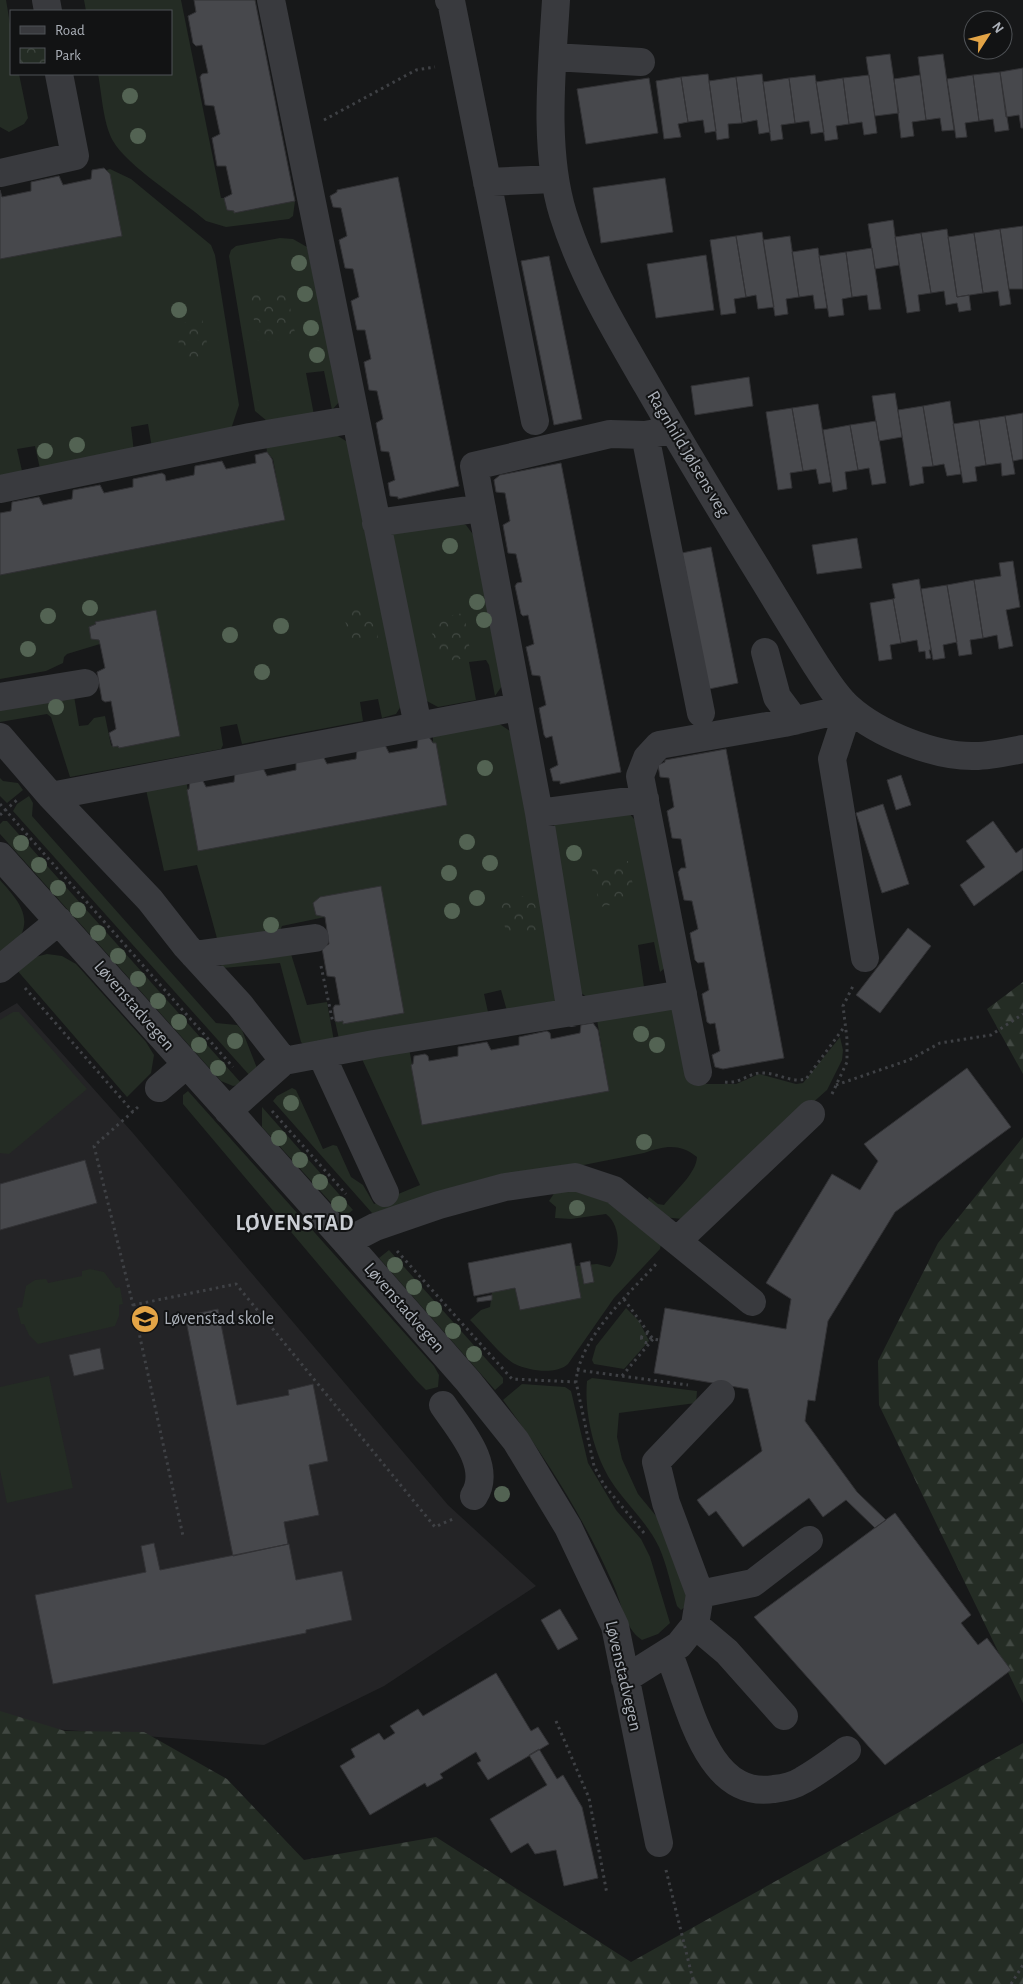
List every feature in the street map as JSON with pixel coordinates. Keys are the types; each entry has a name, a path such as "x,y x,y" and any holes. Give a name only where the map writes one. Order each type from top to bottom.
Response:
{"street":[{"path":"271,0 418,726"},
{"path":"448,0 463,62 535,422"},
{"name":"Ragnhild Jølsens veg","path":"556,0 551,132 554,179 563,214 594,292 673,430 802,644 830,686 849,708 885,732 929,750 974,756 1023,750"},
{"path":"553,57 641,62"},
{"path":"0,173 75,156 59,75"},
{"path":"487,182 554,179"},
{"path":"0,489 250,437 355,419"},
{"path":"570,1013 539,813 474,466 610,434 644,435 673,430"},
{"path":"644,435 700,713"},
{"path":"376,523 482,508"},
{"path":"765,652 777,697 795,721"},
{"path":"0,696 85,682"},
{"path":"51,796 518,707"},
{"path":"698,1072 640,776 647,758 659,745 795,721 849,708"},
{"path":"849,708 832,760 866,958"},
{"path":"0,737 51,796 150,900 194,955 240,1005 284,1061"},
{"path":"539,813 645,799"},
{"name":"Løvenstadvegen","path":"0,856 346,1242 468,1381 516,1441 545,1486 580,1550 615,1626 659,1843"},
{"path":"3,967 59,921"},
{"path":"194,955 315,938"},
{"path":"228,1111 284,1061 683,994"},
{"path":"322,1054 385,1193"},
{"path":"160,1088 186,1064"},
{"path":"677,1240 811,1114"},
{"path":"346,1242 375,1227 439,1205 505,1187 576,1177 614,1190 752,1302"},
{"path":"468,1381 431,1404 473,1450 478,1467 478,1490 474,1496"},
{"path":"625,1679 679,1645 695,1625 700,1594 666,1503 656,1462 721,1394"},
{"path":"700,1594 753,1583 809,1540"},
{"path":"695,1625 727,1652 784,1716"},
{"path":"668,1652 712,1759 729,1779 740,1786 763,1791 802,1781 847,1750"}],"path":[{"path":"297,125 329,119 416,70 463,62"},
{"path":"0,815 6,810"},
{"path":"315,938 332,1018"},
{"path":"811,1114 833,1093 847,1062 843,1006 866,958"},
{"path":"3,967 133,1112"},
{"path":"836,1085 909,1060 940,1043 991,1035 1023,1014"},
{"path":"698,1072 699,1081 736,1083 764,1072 801,1080 806,1079 845,1026"},
{"path":"160,1088 94,1146 133,1305 183,1536"},
{"path":"648,1540 644,1532 604,1486 594,1466 576,1382 577,1370 584,1349 624,1299 677,1240"},
{"path":"133,1305 236,1284 436,1527 452,1521 469,1505 474,1496"},
{"path":"624,1299 652,1339 659,1340"},
{"path":"622,1376 652,1339"},
{"path":"577,1370 712,1389 721,1394"},
{"path":"512,1379 576,1382"},
{"path":"556,1721 589,1798 607,1894"},
{"path":"659,1843 694,1984"},
{"path":"1011,1984 1023,1965"}],"shaded area":[{"name":"Løvenstad skole","path":"17,1003 132,1132 448,1505 536,1586 384,1686 264,1745 0,1725 0,1013"}],"green space":[{"path":"0,0 6,0 10,24 10,75 19,75 28,118 24,124 9,132 0,127"},
{"path":"84,0 181,0 221,198 224,198 227,210 234,211 235,213 295,201 293,216 289,219 226,227 206,221 130,161 113,141 107,126 98,75 172,75 172,10 86,10"},
{"path":"110,169 131,179 211,245 215,255 239,405 230,432 152,448 148,424 131,427 134,452 40,469 35,446 17,449 22,471 0,477 0,259 108,175 107,170"},
{"path":"280,238 293,239 307,247 340,401 332,410 324,371 306,373 314,415 267,421 255,411 229,256 231,250 236,246"},
{"path":"286,287 295,333 258,341 249,295"},
{"path":"202,319 210,357 183,363 175,325"},
{"path":"333,433 346,441 354,455 403,703 396,714 382,718 378,699 360,702 363,721 242,744 237,724 220,727 223,745 221,749 70,777 51,717 47,714 0,722 0,710 74,696 79,726 88,725 94,718 105,716 113,747 118,746 119,748 180,736 156,610 95,622 96,624 89,627 91,639 99,640 100,644 67,654 64,657 63,663 46,671 0,679 0,575 284,520 273,459 267,452 266,443"},
{"path":"459,522 466,525 475,537 502,686 495,696 489,665 486,660 469,662 476,700 438,707 423,699 389,534"},
{"path":"372,604 378,639 350,645 343,609"},
{"path":"464,613 471,657 437,663 430,619"},
{"path":"498,723 513,733 559,1000 507,1011 501,990 484,994 488,1012 339,1039 335,1021 343,1021 343,1023 404,1012 404,1010 320,899 313,903 316,915 325,917 282,926 279,933 218,942 197,865 164,871 145,785 186,780 199,851 433,743 433,735"},
{"path":"0,778 3,781 18,783 23,790 7,803 0,796"},
{"path":"29,796 33,803 32,816 216,1023 237,1025 242,1030 257,1068 251,1077 13,811 17,804"},
{"path":"629,813 639,825 666,967 660,972 654,942 638,945 644,987 587,997 581,993 552,830 558,818"},
{"path":"3,821 7,821 242,1084 233,1086 221,1081 0,834 0,824"},
{"path":"628,861 636,900 600,907 592,869"},
{"path":"0,880 20,905 24,919 21,935 3,956 0,951"},
{"path":"533,894 541,929 507,936 499,901"},
{"path":"47,954 62,956 76,964 146,1042 154,1055 151,1073 127,1097 16,969 35,957"},
{"path":"291,954 307,1005 327,1002 334,1041 304,1045 301,1042 280,963 223,968 221,965"},
{"path":"1023,982 1023,1074 987,1009"},
{"path":"674,1002 698,1084 736,1084 759,1074 796,1084 803,1083 840,1037 843,1050 842,1060 827,1090 682,1219 663,1217 645,1203 649,1197 658,1204 664,1205 693,1170 697,1157 684,1149 672,1147 452,1191 377,1214 372,1213 273,1101 277,1096 292,1088 296,1090 323,1149 333,1145 337,1146 351,1177 363,1185 374,1204 420,1185 362,1059 409,1048 423,1125 609,1091 596,1014"},
{"path":"13,1012 19,1012 87,1089 9,1154 0,1153 0,1020"},
{"path":"188,1091 434,1366 439,1375 438,1387 426,1390 416,1380 183,1104 183,1095"},
{"path":"262,1107 353,1210 344,1217 262,1127"},
{"path":"1023,1137 1023,1703 879,1405 878,1361 938,1243"},
{"path":"557,1189 593,1189 661,1244 660,1249 614,1298 568,1364 557,1370 542,1371 528,1369 515,1364 499,1351 470,1320 481,1310 490,1307 492,1292 515,1288 520,1310 581,1298 575,1266 597,1264 610,1267 614,1261 618,1239 611,1219 606,1214 571,1219 555,1218 556,1207 549,1201"},
{"path":"389,1250 503,1378 503,1383 495,1390 379,1258"},
{"path":"90,1269 104,1272 116,1288 120,1287 123,1304 119,1305 119,1316 115,1326 38,1344 29,1335 24,1324 21,1324 17,1308 22,1307 26,1286 35,1280 46,1279 48,1283 82,1276 82,1271"},
{"path":"626,1308 639,1321 649,1341 624,1369 594,1364 592,1360 596,1346"},
{"path":"49,1376 73,1488 7,1503 0,1470 0,1387"},
{"path":"592,1378 697,1391 696,1403 619,1413 617,1437 622,1459 638,1494 661,1522 689,1604 681,1610 677,1606 667,1568 659,1547 649,1529 611,1481 595,1446 589,1420 586,1393 587,1381"},
{"path":"522,1384 565,1387 571,1391 588,1463 616,1510 641,1539 650,1557 670,1623 658,1634 642,1640 631,1629 602,1560 577,1512 549,1466 503,1400"},
{"path":"0,1711 65,1731 144,1732 227,1779 304,1860 436,1837 631,1962 1023,1743 1023,1984 0,1984"}],"building":[{"path":"194,0 255,0 295,201 234,213 234,211 227,210 224,198 232,194 226,166 217,166 212,138 220,134 214,106 205,105 200,77 202,74 208,73 202,45 196,46 193,43 188,16 196,12"},
{"path":"890,54 899,113 875,116 866,57"},
{"path":"943,54 954,130 942,131 940,118 926,120 918,57"},
{"path":"1023,68 1023,128 1021,128 1019,115 1006,117 1000,72"},
{"path":"1000,72 1009,130 995,132 993,119 979,121 973,75"},
{"path":"708,74 716,131 705,133 703,120 688,122 681,77"},
{"path":"762,74 770,132 759,134 757,120 742,123 736,77"},
{"path":"815,75 824,132 811,134 809,121 795,123 789,78"},
{"path":"869,75 877,133 864,135 862,122 849,124 843,78"},
{"path":"920,75 926,120 912,122 914,136 901,138 894,79"},
{"path":"973,75 979,121 965,123 967,137 956,138 947,79"},
{"path":"681,77 688,122 678,124 681,137 664,139 656,81"},
{"path":"736,77 742,123 728,124 729,138 717,140 709,81"},
{"path":"649,78 658,133 586,144 577,89"},
{"path":"789,78 795,123 781,125 783,139 771,141 763,82"},
{"path":"843,78 849,124 836,126 838,139 825,141 816,82"},
{"path":"104,168 110,174 122,236 0,259 0,190 2,197 31,191 31,182 59,176 63,185 91,179 92,170"},
{"path":"398,177 459,486 398,499 398,497 390,496 388,483 395,480 389,452 381,451 376,423 383,419 377,391 369,390 364,362 371,359 365,330 357,330 351,301 359,297 353,269 345,268 339,240 347,236 341,208 333,207 330,196 337,192 337,190"},
{"path":"665,178 673,232 601,243 593,188"},
{"path":"893,220 899,265 875,269 868,224"},
{"path":"1023,226 1023,289 1009,289 1000,229"},
{"path":"947,229 957,297 969,295 971,310 959,312 957,303 946,305 944,291 931,293 921,233"},
{"path":"1000,229 1011,304 1000,306 998,291 983,293 974,233"},
{"path":"762,232 774,307 758,309 756,295 746,297 736,236"},
{"path":"921,233 931,293 918,295 920,311 907,313 895,237"},
{"path":"974,233 983,293 957,297 948,237"},
{"path":"736,236 746,297 734,299 736,313 721,315 710,240"},
{"path":"790,236 799,297 786,299 788,314 775,316 763,240"},
{"path":"818,248 827,308 815,309 813,295 799,297 792,252"},
{"path":"872,248 881,309 869,310 867,295 852,297 846,252"},
{"path":"846,252 852,297 842,299 844,315 829,317 819,256"},
{"path":"706,255 714,310 656,318 647,264"},
{"path":"549,256 582,419 554,425 521,261"},
{"path":"749,377 753,406 695,415 691,386"},
{"path":"895,393 902,437 879,441 872,396"},
{"path":"950,401 961,474 947,476 944,464 933,466 923,406"},
{"path":"818,404 831,482 819,484 816,469 803,471 792,408"},
{"path":"923,406 933,466 922,467 924,483 910,486 898,410"},
{"path":"792,408 803,471 790,473 792,488 778,490 766,412"},
{"path":"1023,413 1023,459 1013,461 1005,416"},
{"path":"1005,416 1015,474 1002,476 1001,463 986,465 979,420"},
{"path":"979,420 986,465 975,467 977,481 963,483 953,424"},
{"path":"876,421 886,483 872,485 869,468 858,470 850,425"},
{"path":"850,425 858,470 845,472 847,489 833,492 823,430"},
{"path":"267,452 272,459 285,520 0,575 0,513 11,511 12,502 39,497 43,505 72,499 73,490 100,485 104,493 133,487 133,479 162,473 165,475 166,481 194,475 195,466 222,461 226,469 256,463 255,455"},
{"path":"561,463 621,772 560,784 560,781 553,781 550,769 558,765 552,736 546,738 544,735 539,708 546,705 540,676 532,675 526,647 534,644 528,615 523,616 521,614 515,586 517,583 522,582 516,554 508,553 503,525 510,521 505,493 496,492 494,480 500,475"},
{"path":"857,538 862,568 817,574 812,545"},
{"path":"711,547 738,683 709,689 682,553"},
{"path":"1013,561 1020,607 1006,610 1013,646 999,649 997,635 983,638 974,580 1001,576 999,563"},
{"path":"919,579 931,650 929,650 931,658 926,659 925,651 919,652 917,640 901,643 893,599 895,598 892,584"},
{"path":"974,580 983,638 970,640 972,654 959,656 947,585"},
{"path":"947,585 957,642 943,645 945,658 933,660 921,589"},
{"path":"893,599 901,643 890,645 892,659 879,661 870,603"},
{"path":"156,610 180,736 119,748 118,746 113,747 109,733 116,729 111,701 105,702 102,700 97,672 105,668 99,640 91,639 89,627 96,624 95,622"},
{"path":"429,737 433,743 436,743 447,805 198,851 187,790 189,789 190,781 202,779 206,787 234,782 235,773 263,768 267,776 296,770 296,762 323,756 327,764 356,759 357,750 385,745 389,753 417,748 418,739"},
{"path":"726,749 784,1058 723,1069 715,1067 712,1055 720,1051 715,1023 710,1024 707,1022 702,994 709,990 704,962 698,963 695,960 690,933 698,929 692,901 684,900 678,872 681,868 686,868 681,839 672,838 667,811 674,807 669,778 660,777 658,765 665,762 665,760"},
{"path":"901,775 911,805 896,810 887,780"},
{"path":"883,804 909,884 882,893 856,813"},
{"path":"993,821 1016,853 1023,848 1023,870 974,906 960,885 985,867 966,841"},
{"path":"381,886 404,1013 343,1024 343,1021 335,1021 333,1008 335,1005 340,1005 335,977 327,976 322,948 329,944 325,917 316,915 313,903 320,897"},
{"path":"908,928 931,946 880,1013 856,995"},
{"path":"593,1023 598,1030 609,1091 422,1125 411,1065 413,1064 414,1056 425,1054 428,1056 429,1061 458,1056 458,1047 487,1042 491,1050 519,1045 519,1037 547,1031 550,1033 551,1039 580,1033 581,1025"},
{"path":"967,1068 1011,1127 895,1212 828,1321 815,1401 808,1400 805,1421 857,1492 886,1520 875,1528 846,1500 823,1517 809,1498 743,1547 716,1511 709,1516 697,1500 762,1451 748,1389 654,1373 665,1308 786,1329 791,1299 766,1283 832,1174 860,1190 878,1161 864,1144"},
{"path":"85,1160 97,1203 0,1230 0,1184"},
{"path":"571,1243 581,1298 520,1310 515,1288 474,1296 468,1263"},
{"path":"590,1261 594,1282 584,1284 580,1263"},
{"path":"492,1295 492,1300 477,1302 477,1298"},
{"path":"218,1309 237,1405 289,1395 288,1390 313,1384 328,1461 309,1465 319,1515 284,1522 288,1544 233,1556 185,1316"},
{"path":"100,1348 104,1369 74,1376 69,1355"},
{"path":"895,1513 971,1615 961,1623 978,1645 987,1638 1011,1670 885,1765 754,1617"},
{"path":"154,1543 160,1570 289,1544 296,1580 342,1571 352,1620 306,1630 306,1633 53,1684 35,1595 146,1572 141,1546"},
{"path":"560,1609 578,1639 558,1650 541,1620"},
{"path":"496,1673 531,1731 538,1727 549,1744 488,1780 477,1763 481,1761 476,1752 440,1774 443,1778 427,1787 425,1783 370,1815 340,1766 355,1757 351,1749 379,1733 384,1740 395,1733 390,1726 418,1709 423,1716"},
{"path":"539,1749 557,1779 563,1775 582,1807 598,1878 564,1886 556,1850 535,1854 528,1843 511,1853 490,1819 547,1785 529,1755"}],"place":[{"name":"Løvenstad skole","path":"145,1319"}],"district":[{"name":"LØVENSTAD","path":"295,1223"}]}
